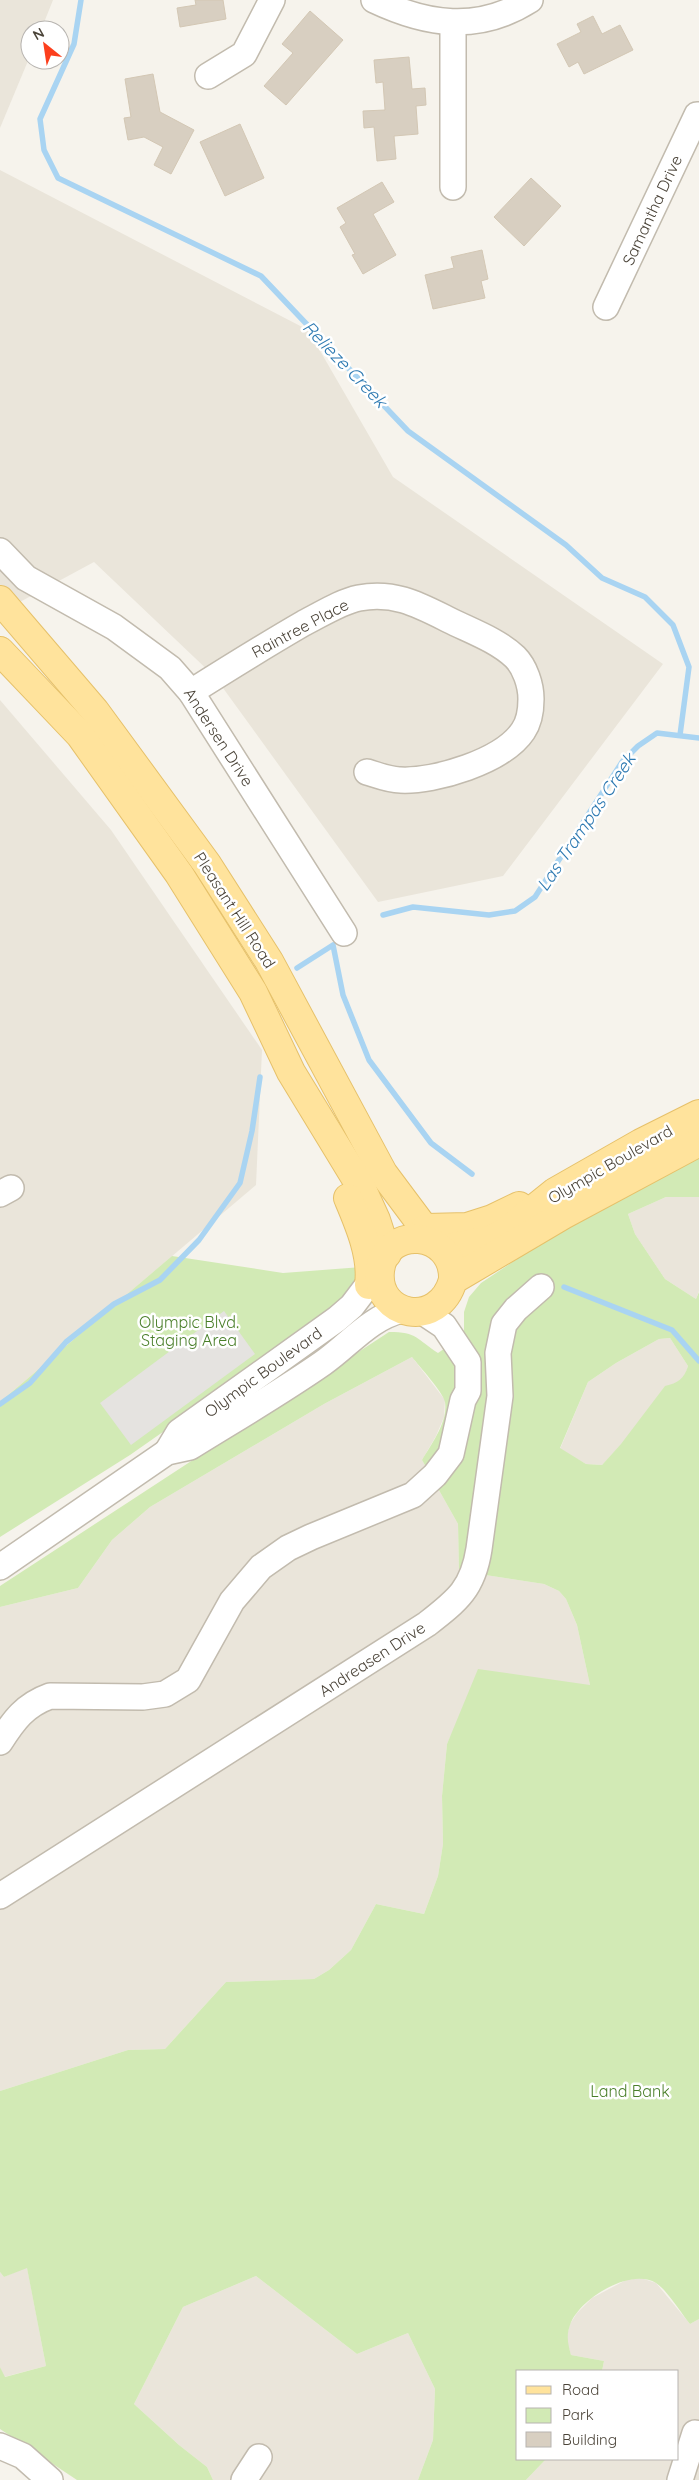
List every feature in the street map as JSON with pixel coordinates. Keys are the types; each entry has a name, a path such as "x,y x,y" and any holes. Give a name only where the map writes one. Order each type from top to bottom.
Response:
{"main road":[{"name":"Pleasant Hill Road","path":"0,600 95,711 207,864 269,961 383,1173 435,1240"},
{"name":"Pleasant Hill Road","path":"0,650 80,735 180,874 253,992 291,1072 361,1187 376,1220 379,1269"},
{"path":"291,1072 356,1215 369,1262 379,1269 384,1293 388,1300 433,1306 452,1263 435,1240"},
{"name":"Olympic Boulevard","path":"379,1269 397,1244 409,1239 435,1240 467,1226 492,1219 532,1199 555,1192 641,1143 699,1114"},
{"name":"Olympic Boulevard","path":"433,1306 563,1215 699,1142"}],"street":[{"path":"208,76 244,54 272,0"},
{"path":"374,0 395,10 453,23 477,21 510,12 530,0"},
{"path":"453,23 454,187"},
{"name":"Samantha Drive","path":"606,307 699,115"},
{"name":"Andersen Drive","path":"0,551 26,578 114,628 170,668 192,692 344,933"},
{"name":"Raintree Place","path":"192,692 263,646 340,604 359,598 385,596 409,600 491,640 515,658 524,671 530,690 530,713 523,731 506,748 466,768 426,779 399,780 367,772"},
{"name":"Olympic Boulevard","path":"167,1452 179,1432 337,1319 352,1306 379,1269"},
{"name":"Andreasen Drive","path":"0,1896 427,1624 465,1591 476,1570 500,1396 498,1353 504,1324 516,1309 541,1287"},
{"path":"0,1742 22,1711 36,1701 50,1696 157,1696 165,1694 188,1680 232,1601 261,1567 288,1548 311,1537 362,1518 413,1495 435,1475 451,1454 463,1400 468,1391 468,1362 460,1353 433,1306"},
{"name":"Olympic Boulevard","path":"0,1566 56,1530 167,1452 190,1447 326,1361 374,1320 387,1313 433,1306"},
{"path":"680,2480 695,2434"},
{"path":"0,2446 23,2456 50,2480"},
{"path":"244,2480 259,2457"}],"shaded area":[{"path":"0,0 53,0 45,20 20,20 20,70 24,70 0,128"},
{"path":"0,170 308,330 393,477 663,664 503,876 378,902 215,677 94,562 18,603 0,585"},
{"path":"0,700 111,830 262,1050 256,1185 0,1402"},
{"path":"666,1197 699,1197 699,1291 696,1299 665,1279 635,1234 628,1214"},
{"path":"224,1311 255,1354 131,1445 100,1403"},
{"path":"670,1338 688,1366 685,1376 602,1465 586,1464 560,1449 588,1382 616,1363 659,1339"},
{"path":"412,1357 445,1400 444,1417 436,1436 422,1460 458,1524 459,1571 544,1584 559,1591 566,1599 577,1625 590,1685 457,1722 447,1744 442,1796 443,1844 438,1876 424,1914 376,1904 351,1950 329,1970 314,1979 226,1982 165,2049 128,2050 0,2091 0,1607 78,1588 112,1540 150,1507 324,1404"},
{"path":"27,2267 46,2366 4,2377 0,2367 0,2272 4,2277"},
{"path":"256,2276 357,2354 408,2333 435,2389 433,2440 418,2480 213,2480 207,2467 179,2445 134,2404 183,2307"},
{"path":"641,2278 656,2283 690,2324 699,2319 699,2480 526,2480 545,2460 679,2460 679,2370 602,2370 604,2361 571,2355 566,2339 570,2324 577,2313 592,2298 626,2280"}],"green space":[{"name":"Land Bank","path":"699,1155 699,1197 666,1197 628,1214 635,1234 665,1279 696,1299 699,1292 699,2319 690,2324 660,2286 645,2279 633,2279 606,2289 583,2306 575,2315 570,2325 568,2336 571,2355 604,2361 602,2370 516,2370 516,2460 545,2460 526,2480 418,2480 433,2440 435,2389 408,2333 357,2354 256,2276 183,2307 134,2404 179,2445 207,2467 213,2480 77,2480 0,2429 0,2367 5,2377 46,2366 27,2268 4,2277 0,2272 0,2091 128,2050 165,2049 226,1982 314,1979 329,1970 351,1950 376,1904 424,1914 438,1876 443,1844 442,1796 447,1744 478,1669 590,1685 577,1625 566,1599 559,1591 544,1584 459,1571 458,1524 422,1460 442,1425 445,1402 436,1386 412,1357 324,1404 150,1507 112,1540 78,1588 0,1607 0,1586 389,1332 411,1335 438,1353 464,1335 464,1312 469,1297 481,1283 562,1229","holes":["670,1338 688,1366 680,1380 665,1386 621,1444 602,1465 586,1464 560,1448 588,1382 616,1363 659,1339"]},
{"name":"Olympic Blvd. Staging Area","path":"172,1256 283,1273 362,1267 361,1279 347,1299 313,1327 130,1455 0,1537 0,1402"}],"building":[{"path":"195,0 223,0 226,19 180,27 177,8 196,5"},
{"path":"310,11 343,40 286,105 264,86 293,53 282,44"},
{"path":"593,16 602,34 620,25 633,50 584,74 578,62 569,67 557,44 581,32 577,24"},
{"path":"409,57 412,89 425,88 426,105 416,106 418,134 394,136 396,159 377,161 374,127 364,128 363,111 385,110 383,82 376,83 374,60"},
{"path":"153,74 160,112 194,130 171,174 154,165 163,147 144,137 128,140 124,118 131,117 125,79"},
{"path":"240,124 264,178 225,196 200,142"},
{"path":"531,178 561,206 524,246 494,217"},
{"path":"382,182 394,202 373,214 396,255 363,274 352,255 355,254 340,227 346,223 337,208"},
{"path":"482,250 488,279 481,281 485,298 433,309 425,275 454,268 451,257"}],"waterway":[{"name":"Relieze Creek","path":"81,0 74,44 40,119 44,150 58,178 261,276 408,431 566,545 602,578 645,597 673,625 689,667 680,735"},
{"name":"Las Trampas Creek","path":"383,915 413,907 489,915 515,911 535,897 622,762 638,746 657,733 699,738"},
{"path":"297,968 333,945 343,995 369,1060 431,1143 472,1174"},
{"name":"Las Trampas Creek","path":"0,1404 30,1383 66,1342 114,1304 160,1280 199,1240 240,1183 252,1131 260,1077"},
{"path":"564,1287 672,1330 699,1361"}]}
